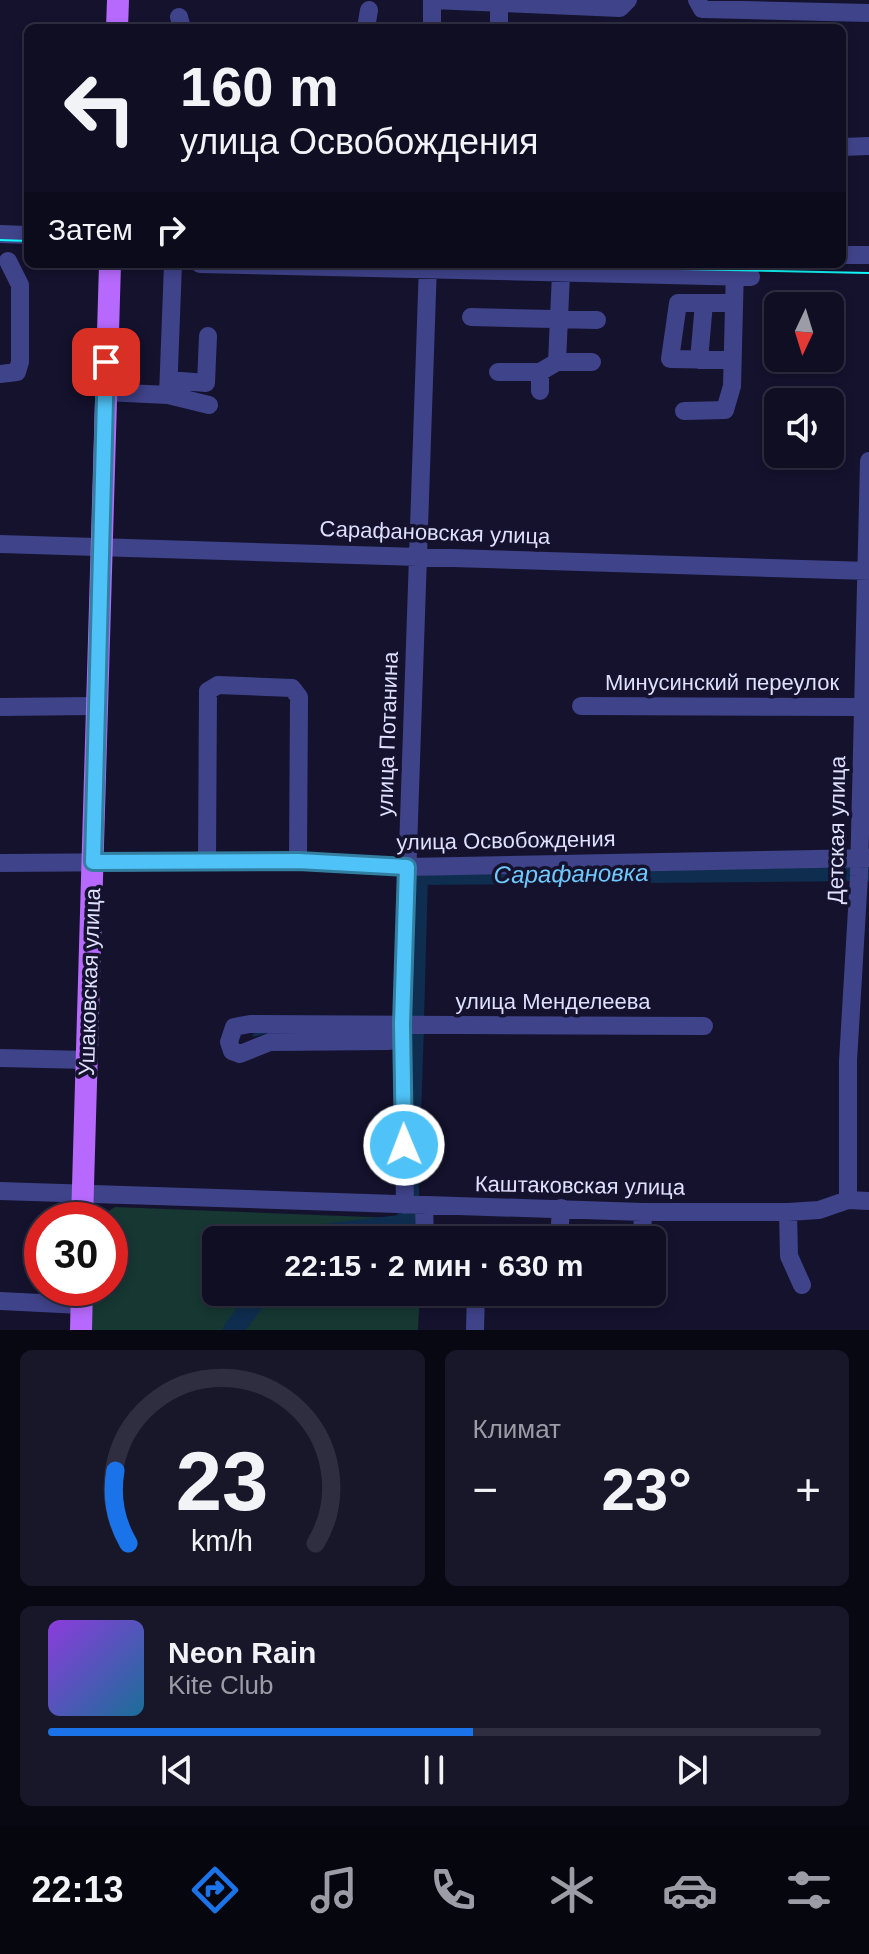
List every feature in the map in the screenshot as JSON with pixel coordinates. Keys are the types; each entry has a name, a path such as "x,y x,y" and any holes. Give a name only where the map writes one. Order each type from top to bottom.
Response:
{"main road":[{"path":"117,24 118,0"},
{"name":"Ушаковская улица","path":"82,1202 110,268"},
{"path":"81,1330 82,1306"}],"street":[{"path":"432,24 432,0 620,8 628,0"},
{"path":"697,0 702,9 818,20 869,13"},
{"path":"499,3 499,24"},
{"path":"846,147 869,146"},
{"path":"0,234 24,235"},
{"path":"846,255 869,255"},
{"path":"0,374 17,372 20,362 20,285 4,261"},
{"path":"169,388 173,268"},
{"name":"улица Потанина","path":"405,1205 402,1024 428,268"},
{"path":"447,268 561,274 740,272 734,303 732,386 725,410 684,411"},
{"path":"557,362 561,274"},
{"path":"732,360 670,359 678,303 734,303"},
{"path":"699,360 704,303"},
{"path":"471,317 597,320"},
{"path":"105,392 206,383 208,336"},
{"path":"498,372 540,372 557,362 592,362"},
{"path":"540,372 540,391"},
{"path":"169,388 209,405"},
{"name":"Детская улица","path":"848,1200 848,1061 861,1007 869,461"},
{"name":"Сарафановская улица","path":"0,544 868,571"},
{"path":"207,862 208,691 218,685 292,688 299,697 298,861"},
{"path":"0,707 95,706"},
{"name":"Минусинский переулок","path":"581,706 863,707"},
{"name":"улица Освобождения","path":"0,863 298,861 407,867 862,864"},
{"name":"улица Менделеева","path":"402,1024 389,1041 270,1042 240,1054 232,1051 229,1042 234,1027 250,1024 402,1024 704,1026"},
{"path":"0,1058 87,1060"},
{"path":"848,1061 869,1058"},
{"name":"Каштаковская улица","path":"0,1191 643,1212 788,1212 819,1210 848,1200 869,1201"},
{"path":"424,1205 425,1226"},
{"path":"560,1226 561,1208"},
{"path":"642,1226 643,1212"},
{"path":"788,1212 789,1256 802,1285"},
{"path":"0,1301 24,1300"},
{"path":"475,1330 476,1306"}],"green space":[{"path":"128,1208 394,1218 396,1226 202,1226 202,1306 419,1306 418,1330 91,1330 91,1306 128,1306"}],"waterway":[{"name":"Сарафановка","path":"414,1020 418,875 869,871"},
{"name":"Сарафановка","path":"411,1115 414,1027"},
{"path":"254,1035 266,1032"},
{"name":"Сарафановка","path":"392,1226 400,1225 409,1218 409,1187"},
{"name":"Сарафановка","path":"233,1330 251,1306"}],"tram line":[{"path":"0,240 24,241"},
{"path":"639,268 869,273"}],"route":[{"path":"106,362 93,862 298,861 407,867 402,1024 404,1145"}]}
